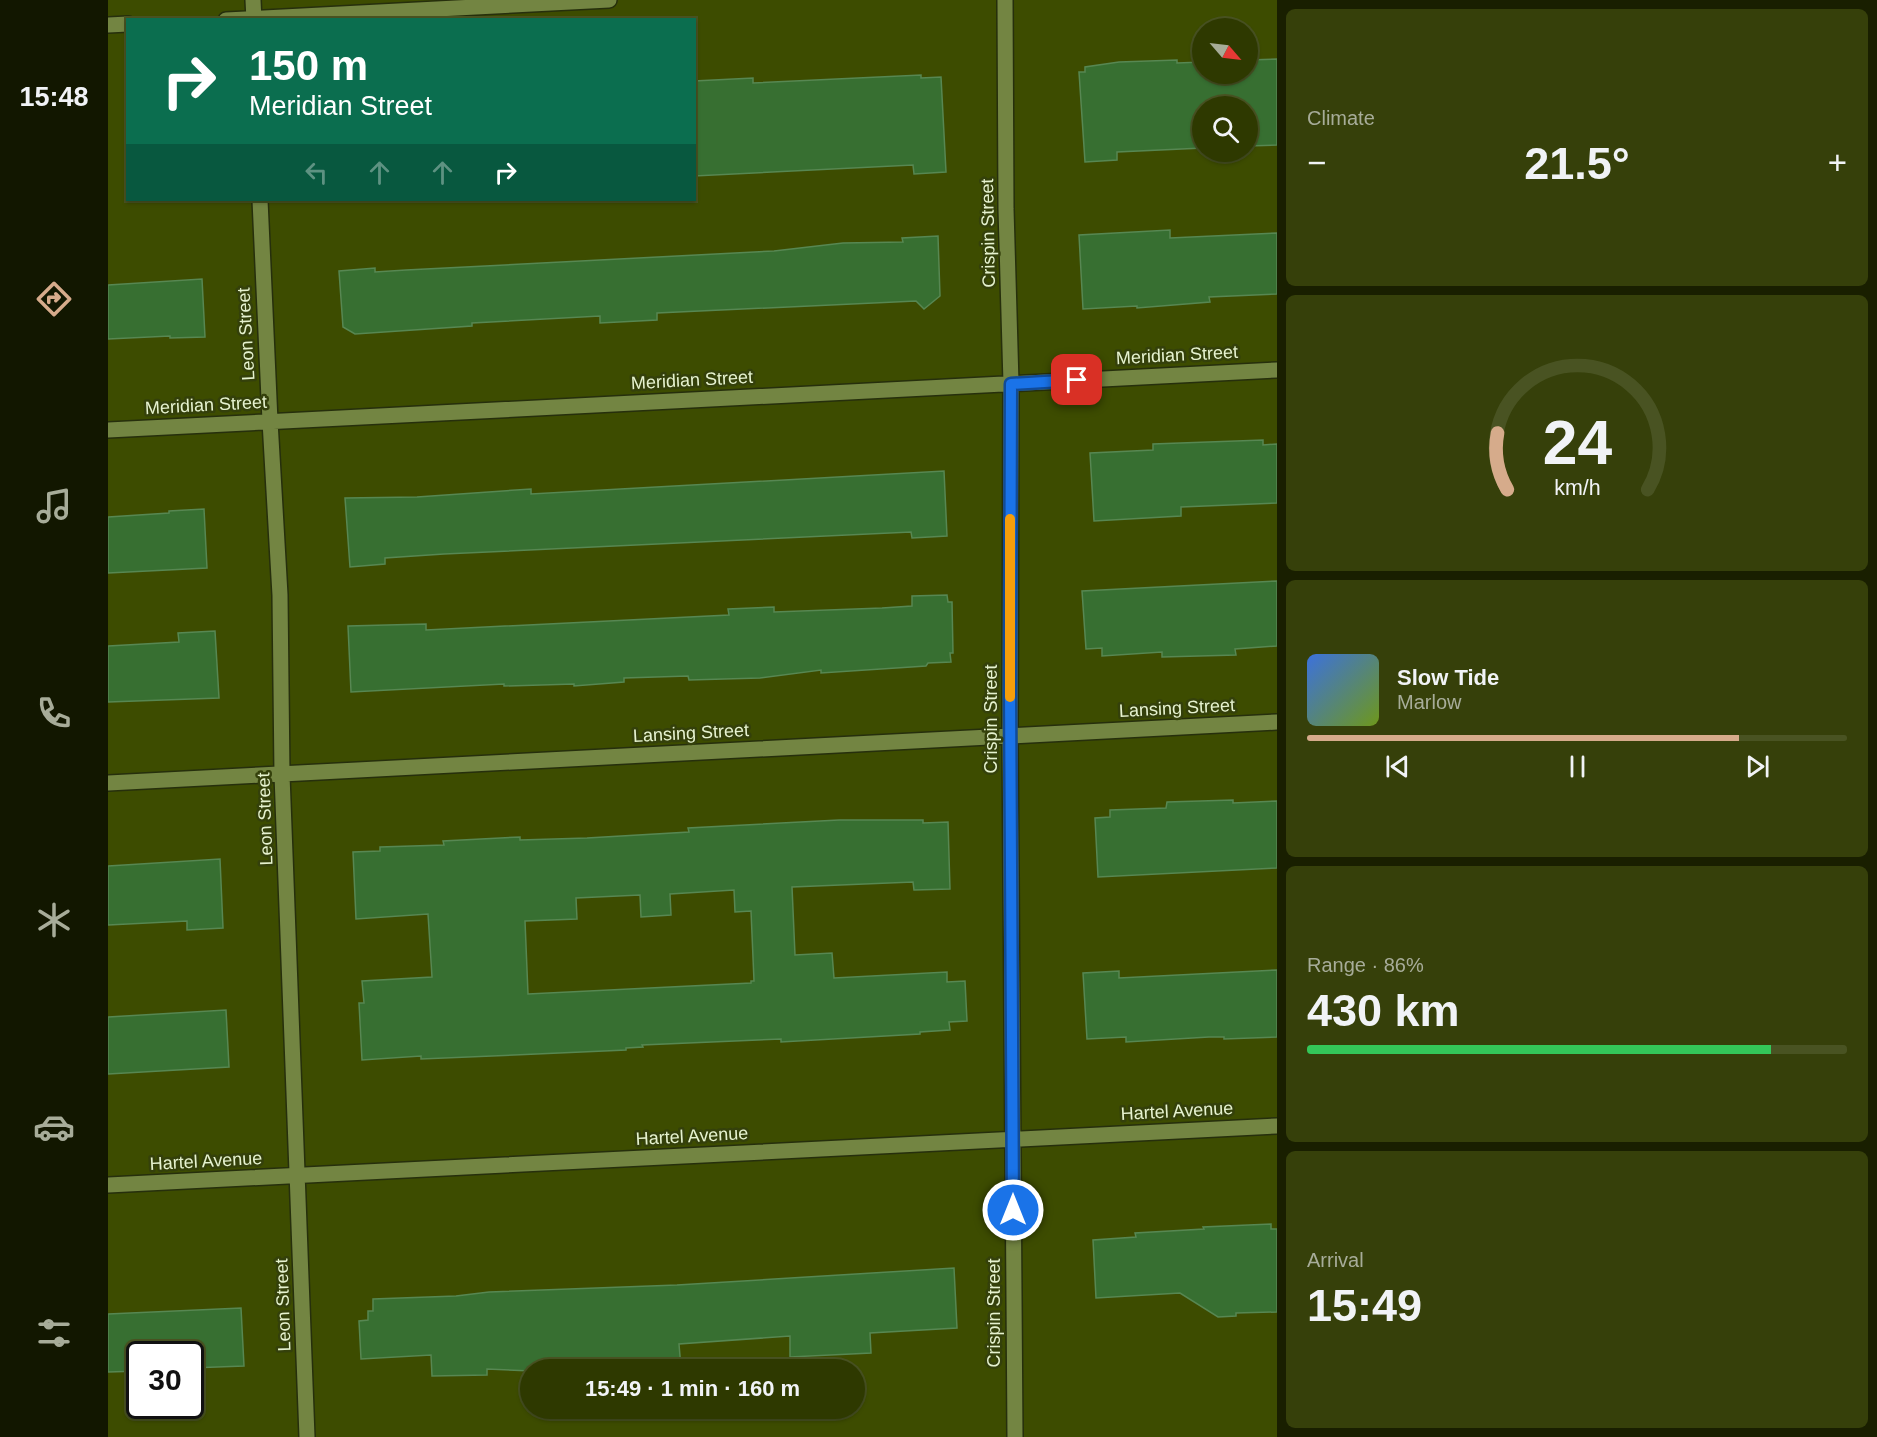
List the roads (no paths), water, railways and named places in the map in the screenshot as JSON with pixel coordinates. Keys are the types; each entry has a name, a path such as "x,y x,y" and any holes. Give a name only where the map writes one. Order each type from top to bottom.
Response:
{"street":[{"path":"253,0 254,18"},
{"path":"273,18 609,0"},
{"name":"Crispin Street","path":"1005,0 1006,209 1011,384 1010,735 1015,1437"},
{"path":"108,26 126,24"},
{"name":"Leon Street","path":"260,201 280,595 282,775 307,1437"},
{"name":"Meridian Street","path":"108,430 1277,370"},
{"name":"Lansing Street","path":"108,783 1277,722"},
{"name":"Hartel Avenue","path":"108,1185 1277,1126"}]}
